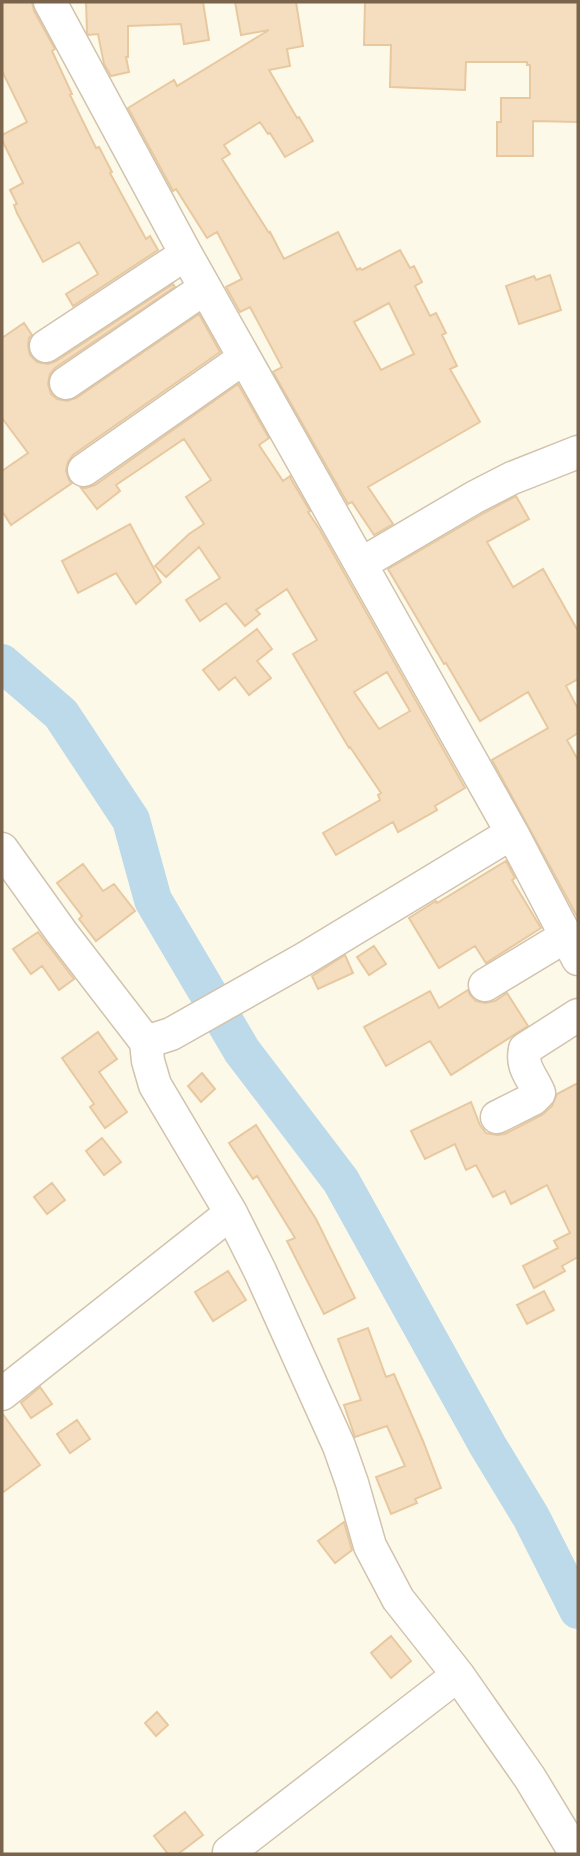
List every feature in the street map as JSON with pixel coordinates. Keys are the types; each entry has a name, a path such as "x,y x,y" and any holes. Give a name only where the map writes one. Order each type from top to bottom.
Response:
{"street":[{"path":"50,2 186,254 512,833 572,947 485,985"},
{"path":"46,346 186,254"},
{"path":"66,383 205,288"},
{"path":"84,470 244,358"},
{"path":"361,564 484,492 578,452"},
{"path":"146,1042 171,1034 249,991 512,833"},
{"path":"2,849 62,933 146,1042 155,1085 230,1213 265,1281 339,1446 370,1546 398,1599 458,1675 530,1778 576,1854"},
{"path":"497,1117 533,1099 539,1093 526,1069 523,1059 525,1049 578,1015"},
{"path":"2,1394 230,1213"},
{"path":"229,1852 458,1675"}],"building":[{"path":"2,2 32,2 34,11 55,49 52,51 72,94 70,95 96,148 99,147 146,239 150,236 158,250 73,306 66,294 98,274 79,242 43,262 17,213 14,205 17,204 10,190 23,183 2,135 27,122 2,71"},
{"path":"86,2 203,2 209,40 184,44 181,24 128,26 126,57 129,72 111,76 104,64 98,34 88,35"},
{"path":"235,2 296,2 303,46 287,49 290,66 269,70 313,141 285,157 260,122 224,145 230,154 222,159 270,232 284,259 338,232 357,270 362,270 400,250 410,268 414,266 422,282 415,286 430,316 436,313 446,333 442,335 457,366 450,369 480,422 368,487 393,524 374,535 352,502 348,504 273,372 282,367 250,307 240,312 226,287 242,279 217,232 207,238 176,189 173,191 128,108 174,80 177,86 269,30 241,35","holes":["389,303 414,354 381,370 354,322"]},
{"path":"365,2 578,2 578,122 533,121 533,156 497,156 497,122 501,122 501,98 530,98 530,65 527,65 527,62 466,62 465,90 390,87 391,45 364,45"},
{"path":"550,275 561,310 519,324 506,286 534,276 536,280"},
{"path":"173,284 175,287 55,368 50,374 48,384 51,394 57,399 67,401 76,398 199,314 220,352 73,455 66,471 72,483 11,525 2,511 2,471 28,453 2,418 2,338 24,323 32,335 28,346 30,355 37,362 48,364"},
{"path":"238,384 269,438 259,445 283,481 290,476 465,788 435,806 437,810 398,832 393,822 336,855 323,833 380,800 378,795 381,793 349,748 293,654 317,640 287,589 256,610 260,614 245,626 226,603 200,621 186,600 220,578 199,547 166,577 155,566 189,534 204,524 186,497 211,480 184,439 116,485 120,491 97,509 81,488 95,485","holes":["387,672 410,711 379,729 354,692"]},
{"path":"516,496 529,519 487,542 513,587 543,569 578,631 578,679 566,686 578,709 578,733 567,740 578,760 578,918 492,760 548,728 528,692 480,721 388,569"},
{"path":"130,524 161,582 136,604 116,573 78,593 62,561"},
{"path":"257,629 272,649 257,661 271,678 249,695 235,677 219,690 203,670"},
{"path":"506,861 515,878 512,880 541,928 486,963 475,946 439,968 409,918"},
{"path":"83,864 103,891 114,884 135,911 96,941 79,919 82,916 57,883"},
{"path":"38,932 74,979 59,990 42,966 31,974 13,949"},
{"path":"374,946 386,964 369,975 357,957"},
{"path":"345,955 353,973 318,989 312,976"},
{"path":"468,990 476,1001 485,1003 495,1001 507,993 528,1026 451,1075 430,1041 386,1066 364,1027 430,991 439,1008"},
{"path":"98,1032 117,1059 99,1072 127,1112 105,1128 90,1107 94,1104 62,1058"},
{"path":"202,1073 215,1089 201,1102 188,1086"},
{"path":"578,1083 578,1257 562,1266 565,1271 534,1288 523,1266 558,1248 554,1241 570,1233 547,1185 511,1204 505,1191 493,1197 476,1165 466,1170 455,1144 425,1159 411,1131 471,1102 486,1133 505,1134 542,1115 552,1106 557,1094"},
{"path":"256,1125 316,1219 355,1298 324,1314 287,1241 295,1238 257,1176 253,1179 229,1143"},
{"path":"102,1138 121,1162 104,1175 86,1151"},
{"path":"52,1183 65,1200 47,1214 34,1197"},
{"path":"228,1271 246,1300 213,1321 195,1292"},
{"path":"544,1291 554,1310 527,1324 517,1305"},
{"path":"368,1328 386,1377 394,1374 441,1488 415,1499 417,1503 391,1514 376,1477 405,1466 387,1426 355,1437 344,1405 361,1400 338,1339"},
{"path":"40,1387 52,1404 31,1418 21,1403"},
{"path":"2,1413 40,1465 2,1493"},
{"path":"77,1420 90,1439 70,1453 57,1434"},
{"path":"344,1522 352,1550 335,1563 318,1541"},
{"path":"391,1636 411,1661 391,1678 371,1653"},
{"path":"157,1712 168,1725 156,1736 145,1723"},
{"path":"185,1812 203,1835 178,1854 168,1854 154,1836"}],"waterway":[{"path":"2,663 61,714 131,820 153,900 242,1051 341,1181 488,1446 531,1517 578,1610"}]}
